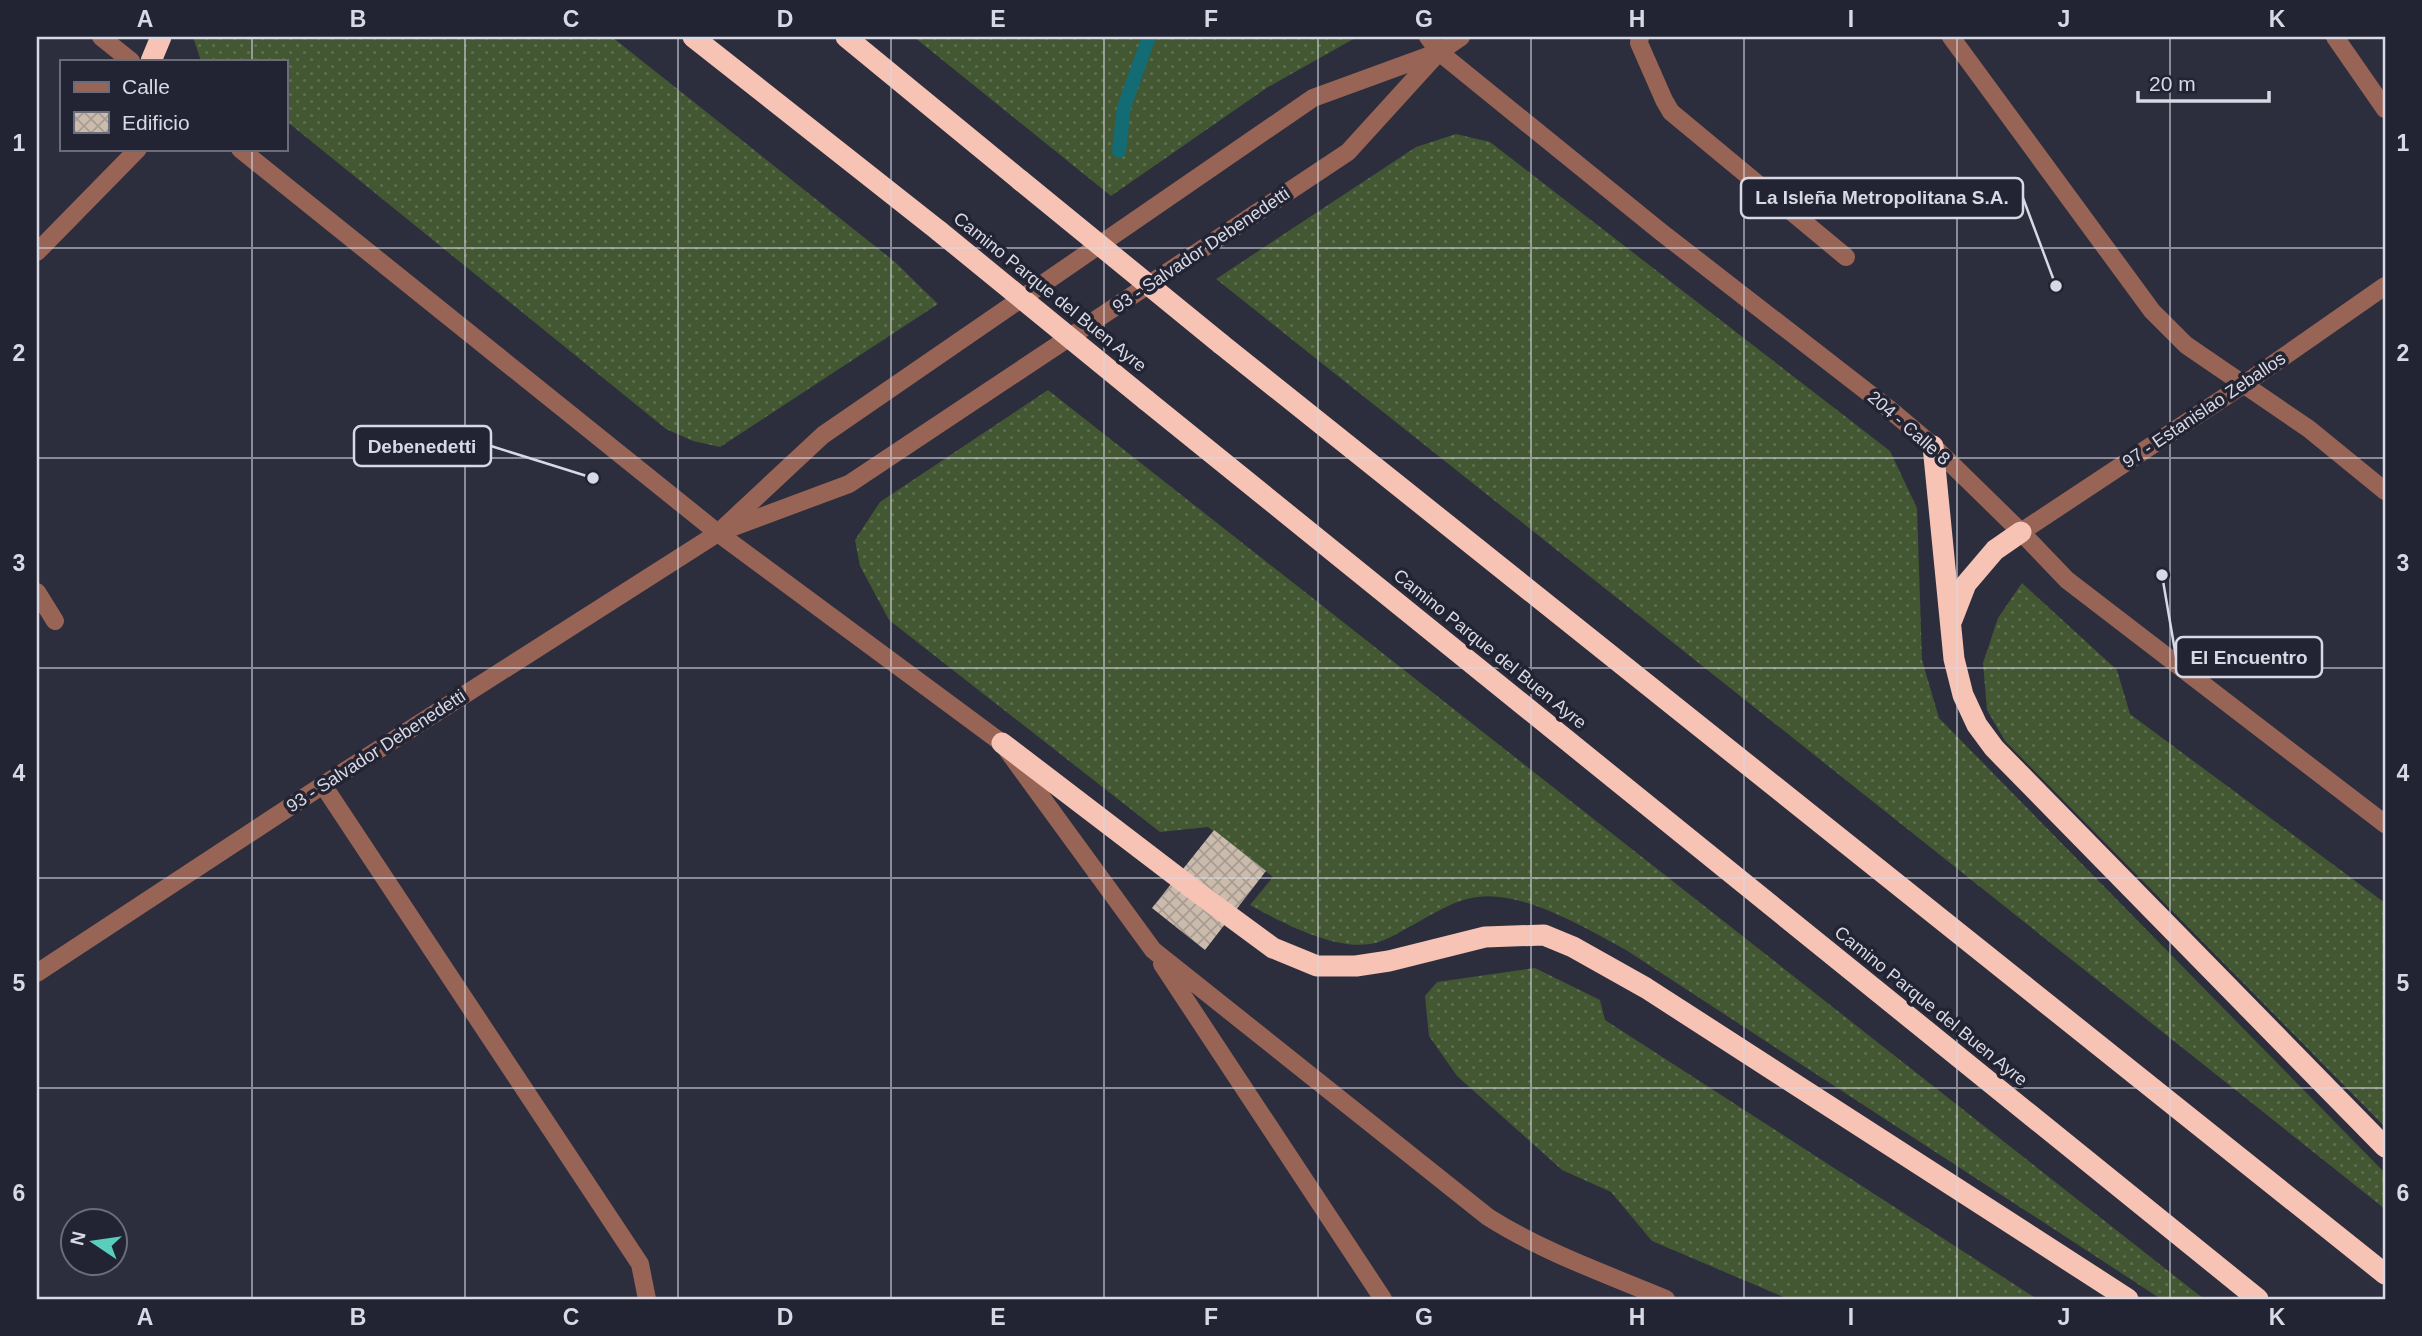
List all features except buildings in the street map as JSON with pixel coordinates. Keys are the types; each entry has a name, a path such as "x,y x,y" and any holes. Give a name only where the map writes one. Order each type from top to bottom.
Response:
{"highway":[{"path":"151,60 160,37"},
{"name":"Camino Parque del Buen Ayre","path":"693,37 939,231 2258,1299"},
{"path":"846,37 1221,344 2385,1274"},
{"path":"1933,446 1954,659 1963,695 1977,725 1994,748 2385,1147"},
{"path":"1951,622 1966,584 1995,550 2021,532"},
{"path":"1002,743 1273,948 1317,966 1356,966 1485,937 1544,935 1573,947 1646,988 2128,1299"}],"street":[{"path":"101,37 130,60"},
{"name":"204 - Calle 8","path":"1428,37 1439,52 1650,223 1933,446 2067,580 2385,824"},
{"name":"93 - Salvador Debenedetti","path":"718,533 849,484 1302,183 1348,152 1439,52 1461,37"},
{"path":"1640,37 1639,43 1671,112 1846,257"},
{"path":"1951,37 2152,311 2186,345 2309,429 2385,491"},
{"path":"2335,37 2385,109"},
{"name":"93 - Salvador Debenedetti","path":"37,973 323,785 718,533 823,435 1313,98 1439,52"},
{"path":"37,252 137,150"},
{"path":"241,150 718,533 1002,743 1153,950 1382,1299"},
{"name":"97 - Estanislao Zeballos","path":"2021,532 2243,385 2385,286"},
{"path":"37,592 55,621"},
{"path":"323,785 640,1264 647,1299"},
{"path":"1153,950 1488,1217 1539,1245 1666,1299"}],"green space":[{"path":"193,37 612,37 895,262 938,304 720,447 693,441 666,429 287,122 287,60 201,60"},
{"path":"914,37 1357,37 1268,87 1111,196"},
{"path":"1456,134 1490,142 1890,451 1917,508 1922,660 1939,718 2385,1173 2385,1209 1216,279 1416,147"},
{"path":"1048,390 2204,1299 2161,1299 1626,950 1554,913 1515,900 1477,897 1450,905 1385,940 1355,945 1308,933 1250,905 1273,877 1208,827 1160,832 889,620 860,566 855,540 880,502"},
{"path":"2022,583 2117,670 2130,714 2385,903 2385,1127 2005,741 1987,710 1983,663 1998,618"},
{"path":"1535,968 1600,1000 1605,1020 2037,1299 1788,1299 1652,1241 1611,1192 1562,1170 1457,1076 1429,1036 1425,996 1437,982"}],"waterway":[{"path":"1119,151 1124,107 1149,37"}],"place":[{"name":"La Isleña Metropolitana S.A.","path":"2056,286"},
{"name":"Debenedetti","path":"593,478"},
{"name":"El Encuentro","path":"2162,575"}]}
